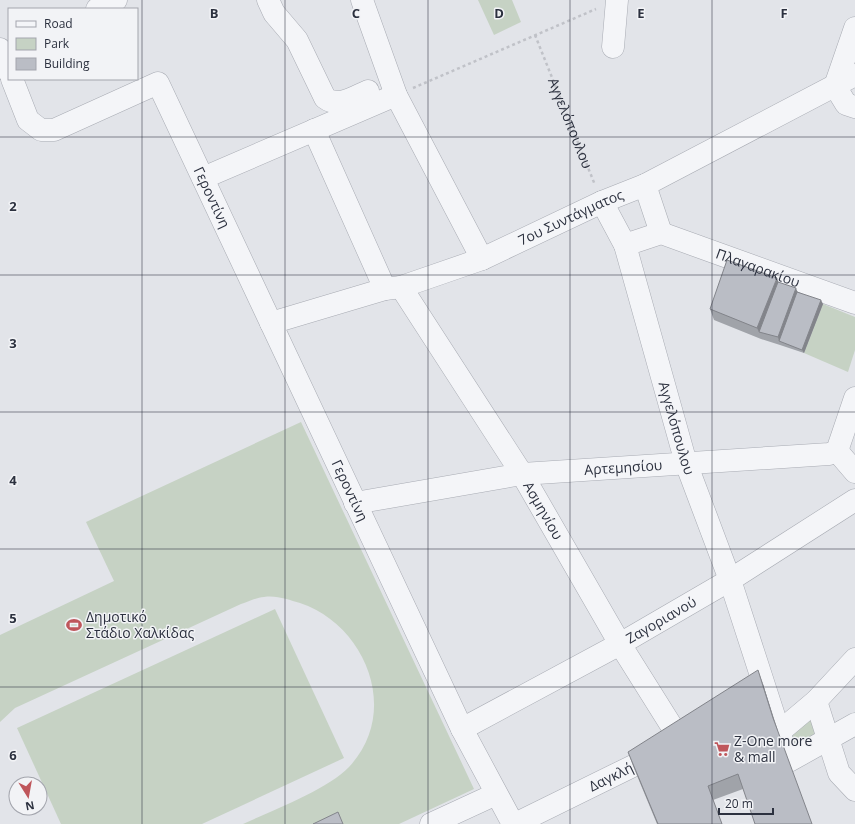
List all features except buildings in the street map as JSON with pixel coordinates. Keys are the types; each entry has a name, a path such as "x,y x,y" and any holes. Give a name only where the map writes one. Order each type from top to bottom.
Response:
{"street":[{"path":"99,8 116,0"},
{"path":"268,0 274,13 297,40 325,98 332,103 394,88"},
{"path":"362,0 394,88 482,258"},
{"path":"613,48 617,0"},
{"path":"855,28 835,86 846,104 855,107"},
{"path":"0,49 8,69"},
{"name":"7ου Συντάγματος","path":"271,323 393,288 482,258 602,202 644,185 855,75"},
{"name":"Γεροντίνη","path":"12,80 28,120 41,130 54,130 158,83 462,729 496,794 514,824"},
{"path":"203,178 314,130 394,88"},
{"name":"Ασμηνίου","path":"314,130 393,288 522,474 620,644 679,738"},
{"path":"625,245 661,233 644,185"},
{"name":"Αγγελόπουλου","path":"602,202 625,245 686,463 730,580 778,733 796,782"},
{"name":"Πλαγαρακίου","path":"661,233 855,303"},
{"path":"855,398 837,451 855,472"},
{"name":"Αρτεμησίου","path":"356,503 522,474 829,454 837,451"},
{"name":"Ζαγοριανού","path":"462,729 620,644 730,580 855,500"},
{"path":"778,733 816,701 855,659"},
{"path":"744,697 763,684"},
{"path":"816,701 839,772 855,790"},
{"path":"789,761 855,724"},
{"name":"Δαγκλή","path":"514,824 633,766 698,726"},
{"path":"430,824 496,794"}],"path":[{"path":"394,88 535,35 617,0"},
{"name":"Αγγελόπουλου","path":"535,35 602,202"}],"green space":[{"path":"478,0 512,0 521,22 494,35"},
{"path":"823,304 855,317 855,350 848,372 804,353"},
{"name":"Δημοτικό Στάδιο Χαλκίδας","path":"301,422 474,789 399,824 243,824 299,799 327,784 339,775 349,767 365,745 373,721 374,697 369,673 358,650 343,630 323,614 300,603 278,597 261,597 241,604 15,708 0,722 0,635 114,581 86,522"},
{"path":"275,609 344,758 202,824 61,824 48,796 48,776 39,776 17,728"},
{"path":"816,701 829,739 789,761 778,733"}],"place":[{"name":"Δημοτικό Στάδιο Χαλκίδας","path":"74,625"},
{"name":"Z-One more & mall","path":"722,749"}]}
